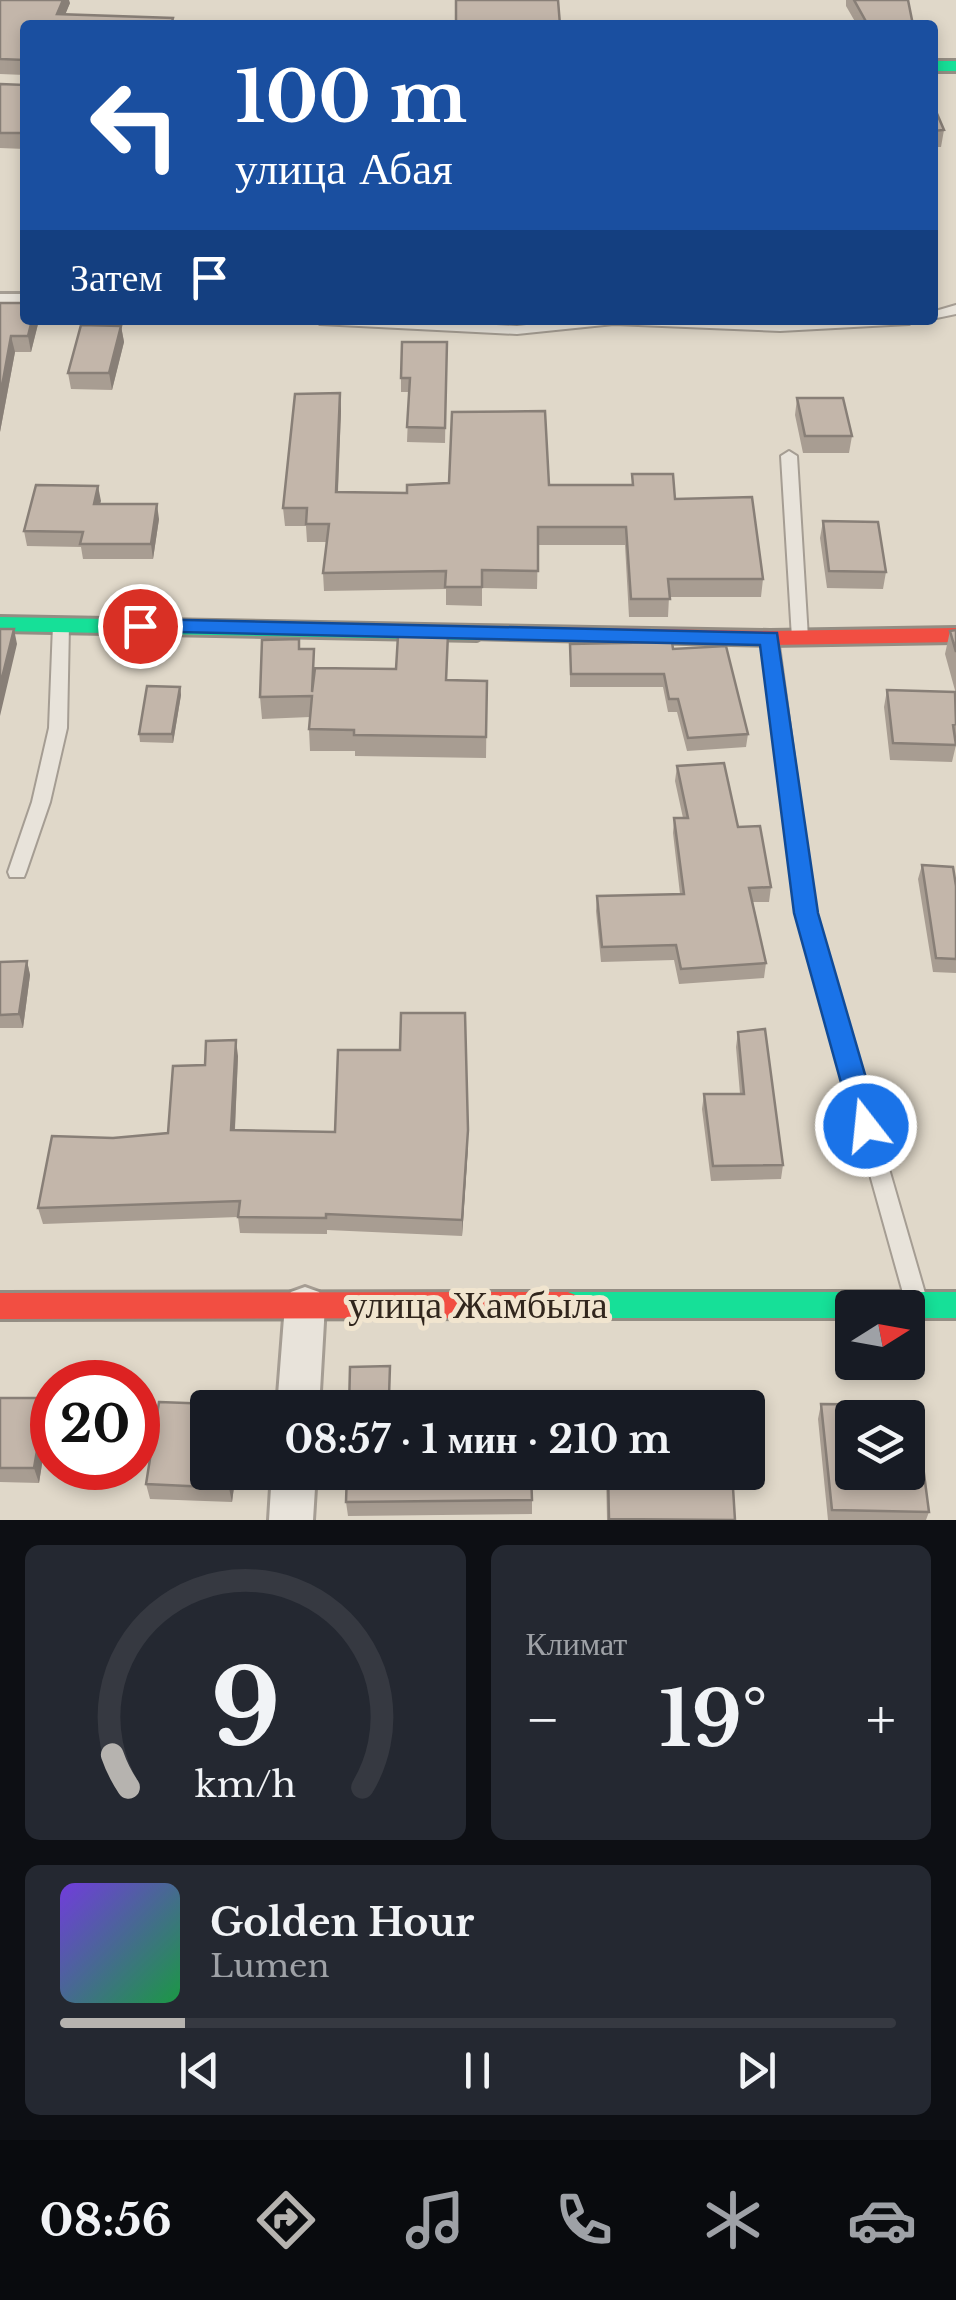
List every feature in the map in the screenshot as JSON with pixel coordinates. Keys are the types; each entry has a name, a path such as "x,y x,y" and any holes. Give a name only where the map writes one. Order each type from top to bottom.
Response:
{"street":[{"path":"0,624 770,638 956,635"},
{"name":"улица Жамбыла","path":"0,1306 835,1304"},
{"name":"улица Жамбыла","path":"925,1304 956,1305"},
{"path":"299,1390 305,1306"},
{"path":"291,1520 293,1490"}],"lane":[{"path":"418,325 517,330 566,325"},
{"path":"752,325 802,325"},
{"path":"790,456 800,638"},
{"path":"16,872 41,802 58,728 61,625"},
{"path":"770,638 806,913 913,1290"}],"building":[{"path":"0,0 63,0 57,14 173,18 20,20 20,60 0,59"},
{"path":"456,0 558,0 560,20 456,20"},
{"path":"854,0 908,0 912,20 865,20"},
{"path":"0,84 20,85 20,133 0,133"},
{"path":"0,303 20,303 20,325 31,325 28,336 11,336 0,397"},
{"path":"81,325 121,326 109,373 68,373"},
{"path":"402,342 447,342 445,428 407,427 410,378 401,378"},
{"path":"340,393 336,492 407,493 407,485 449,483 452,412 545,411 549,485 633,485 632,474 673,474 675,499 752,497 763,579 668,579 670,599 631,599 626,527 538,527 538,571 482,570 482,587 445,587 446,571 323,573 329,524 306,524 307,508 283,508 295,394"},
{"path":"797,398 843,398 852,436 805,436"},
{"path":"36,485 98,486 94,504 157,504 151,544 80,544 83,532 24,531"},
{"path":"823,521 878,522 886,572 829,571"},
{"path":"0,629 14,629 0,686"},
{"path":"956,630 956,652 950,631"},
{"path":"448,634 446,680 487,681 486,737 354,735 354,730 309,729 312,696 260,697 262,640 299,639 299,649 314,649 312,692 315,668 396,669 398,636"},
{"path":"672,642 673,649 726,646 748,734 688,738 678,699 669,699 664,674 571,674 570,644"},
{"path":"147,686 180,687 172,734 139,734"},
{"path":"887,690 955,692 956,745 893,743"},
{"path":"724,763 738,827 760,826 771,887 749,888 766,963 681,969 676,945 602,947 597,896 684,894 674,818 688,818 677,766"},
{"path":"922,865 953,867 956,959 936,958"},
{"path":"27,961 19,1014 0,1015 0,962"},
{"path":"401,1013 465,1013 468,1130 462,1220 326,1214 326,1218 238,1217 240,1201 38,1208 52,1136 113,1138 168,1133 173,1066 205,1065 206,1041 236,1040 231,1130 335,1132 338,1050 400,1050"},
{"path":"765,1029 783,1165 713,1166 704,1094 744,1094 738,1032"},
{"path":"390,1366 389,1390 349,1390 350,1367"},
{"path":"0,1398 30,1398 30,1468 0,1468"},
{"path":"160,1402 190,1403 190,1486 160,1485"},
{"path":"821,1404 835,1404 835,1490 925,1490 925,1481 929,1512 832,1510"},
{"path":"346,1490 532,1490 532,1500 346,1502"},
{"path":"608,1490 733,1490 735,1520 609,1519"}],"traffic: fast":[{"path":"938,66 956,66"},
{"path":"0,624 477,633"},
{"path":"568,1305 956,1305"}],"traffic: jam":[{"path":"477,633 770,638 956,635"},
{"path":"0,1306 568,1305"}],"route":[{"path":"140,626 770,638 806,913 866,1126"}]}
